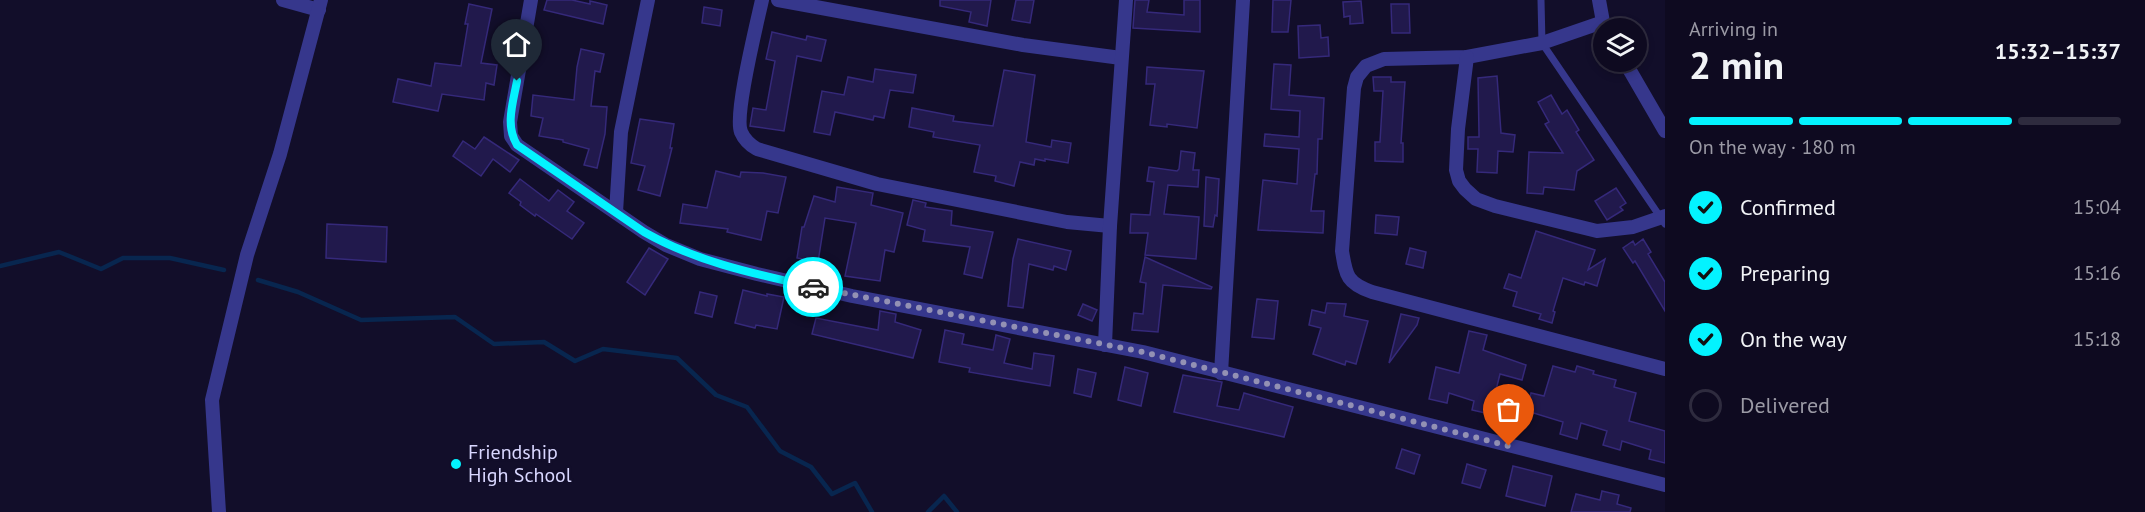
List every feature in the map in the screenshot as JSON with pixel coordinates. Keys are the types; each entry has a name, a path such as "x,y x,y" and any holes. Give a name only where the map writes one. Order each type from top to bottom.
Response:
{"street":[{"path":"219,512 212,400 247,255 279,154 320,5 283,0"},
{"path":"531,0 510,122 511,135 517,145 666,245 700,259 852,296 1143,352 1665,485"},
{"path":"616,212 621,132 648,0"},
{"path":"762,0 739,112 741,132 750,144 778,155 877,184 1067,222 1110,226"},
{"path":"778,0 1023,45 1121,58"},
{"path":"1105,345 1110,226 1126,0"},
{"path":"1221,373 1243,0"},
{"path":"1599,0 1603,18"},
{"path":"1593,28 1542,43 1467,57 1384,59 1366,66 1357,77 1354,88 1342,251 1345,269 1349,280 1358,287 1372,292 1665,369"},
{"path":"1467,57 1458,129 1456,170 1459,181 1476,199 1495,206 1597,231 1615,231 1664,220"},
{"path":"1631,72 1665,130"}],"lane":[{"path":"1541,0 1542,43 1664,220"}],"building":[{"path":"547,0 572,0 590,4 590,1 607,5 603,24 544,10"},
{"path":"940,0 991,0 987,26 969,22 971,12 940,6"},
{"path":"1016,0 1034,0 1030,23 1012,20"},
{"path":"1135,0 1149,0 1147,12 1184,15 1184,0 1200,0 1200,32 1133,28"},
{"path":"1273,0 1291,0 1288,32 1272,32"},
{"path":"1361,1 1363,23 1350,24 1350,16 1344,17 1343,2"},
{"path":"469,4 492,9 481,63 497,65 494,85 486,83 484,100 442,94 438,111 393,102 398,79 431,86 435,63 461,66"},
{"path":"1391,4 1409,4 1410,33 1392,33"},
{"path":"704,7 722,10 720,26 702,23"},
{"path":"1320,25 1321,38 1328,37 1329,56 1299,58 1298,26"},
{"path":"772,32 806,40 807,36 826,40 821,61 797,56 784,131 750,126 753,108 766,110 775,61 766,59"},
{"path":"581,49 604,54 600,72 595,71 591,106 607,107 605,134 597,168 584,165 589,149 563,142 563,140 539,136 543,118 531,116 533,95 574,100"},
{"path":"1274,64 1291,65 1289,95 1324,98 1322,139 1318,139 1317,174 1315,174 1311,211 1324,211 1323,233 1258,230 1263,180 1297,184 1299,149 1264,146 1265,134 1299,137 1300,111 1271,109"},
{"path":"1147,67 1204,71 1197,128 1167,124 1167,127 1150,125 1155,84 1146,84"},
{"path":"875,69 916,75 913,93 890,90 884,118 874,116 873,120 835,112 830,135 814,132 822,91 844,95 848,77 873,82"},
{"path":"1004,70 1035,75 1026,142 1051,147 1052,140 1071,143 1068,163 1045,159 1045,161 1035,159 1034,165 1020,162 1014,186 995,181 996,176 974,172 980,145 933,137 934,132 909,127 912,108 954,116 953,121 993,126"},
{"path":"1497,76 1501,133 1515,135 1513,152 1498,151 1497,173 1477,172 1478,149 1468,149 1468,137 1479,137 1478,78"},
{"path":"1373,77 1391,77 1391,82 1405,82 1401,143 1403,143 1403,162 1375,161 1375,142 1380,142 1383,91 1374,91"},
{"path":"1551,95 1562,114 1567,110 1579,130 1576,132 1594,160 1577,171 1574,190 1544,187 1543,194 1527,193 1529,152 1563,153 1545,124 1549,122 1538,102"},
{"path":"640,119 674,124 670,148 672,148 660,196 638,190 645,166 631,163"},
{"path":"484,137 519,160 510,172 493,159 481,176 453,156 463,141 475,149"},
{"path":"1181,151 1195,153 1193,170 1199,170 1198,187 1168,185 1164,214 1199,217 1196,259 1145,255 1148,233 1130,233 1131,214 1150,215 1154,182 1147,181 1149,167 1177,171"},
{"path":"716,171 740,177 741,172 786,177 778,213 767,211 761,240 727,232 728,229 680,223 683,204 707,208"},
{"path":"1206,177 1219,179 1217,216 1215,215 1213,227 1204,226"},
{"path":"520,179 549,201 558,190 574,202 567,211 584,223 572,239 536,214 535,216 509,193"},
{"path":"837,187 873,193 871,205 903,213 894,252 885,250 880,281 845,276 856,223 825,218 818,262 797,258 802,227 804,227 814,196 835,202"},
{"path":"1616,188 1626,203 1620,207 1623,210 1607,220 1595,201"},
{"path":"913,200 926,203 925,207 952,211 951,225 993,232 982,278 964,274 970,247 923,241 925,230 907,225"},
{"path":"1376,215 1399,217 1397,235 1375,233"},
{"path":"327,224 387,227 386,262 326,258"},
{"path":"1536,231 1595,250 1588,270 1605,259 1597,286 1585,282 1584,285 1563,278 1553,311 1555,312 1552,323 1539,319 1541,314 1513,306 1517,292 1504,288 1509,274 1521,278"},
{"path":"1018,239 1071,251 1066,270 1054,266 1053,270 1029,264 1023,308 1008,306 1013,259"},
{"path":"1643,239 1651,252 1648,254 1665,282 1665,311 1635,261 1633,263 1623,248 1633,241 1635,245"},
{"path":"649,248 668,259 645,295 627,282"},
{"path":"1410,248 1426,252 1423,268 1406,264"},
{"path":"1145,257 1212,287 1211,289 1163,285 1158,332 1132,330 1134,313 1143,314 1146,283 1140,282"},
{"path":"743,290 767,296 767,294 784,297 777,329 756,325 755,328 735,323"},
{"path":"700,292 717,296 712,317 695,313"},
{"path":"1257,299 1278,301 1274,339 1252,337"},
{"path":"1327,303 1346,304 1344,316 1368,321 1356,364 1346,361 1345,365 1313,354 1321,328 1309,325 1312,310 1325,313"},
{"path":"1083,304 1097,310 1092,321 1078,315"},
{"path":"880,311 896,314 895,322 921,330 913,358 812,334 816,318 878,330"},
{"path":"1401,314 1419,318 1417,325 1389,363"},
{"path":"945,330 964,334 962,344 993,350 996,335 1010,339 1004,363 1032,369 1034,353 1054,356 1050,386 969,372 970,368 939,362"},
{"path":"1469,331 1487,335 1483,350 1526,365 1522,380 1500,374 1490,414 1472,410 1474,401 1449,393 1447,403 1429,399 1436,367 1459,373"},
{"path":"1553,366 1575,372 1577,366 1594,371 1593,374 1616,380 1614,387 1636,393 1629,421 1665,431 1665,463 1649,459 1651,450 1622,441 1620,450 1603,445 1607,431 1581,423 1577,439 1560,434 1563,422 1527,411 1531,393 1544,396"},
{"path":"1125,367 1148,373 1141,406 1118,400"},
{"path":"1078,369 1096,373 1091,397 1074,393"},
{"path":"1183,375 1222,382 1217,406 1239,410 1244,393 1293,407 1284,437 1174,412"},
{"path":"1402,449 1420,455 1414,474 1396,468"},
{"path":"1467,464 1486,470 1480,488 1462,483"},
{"path":"1513,466 1552,476 1545,506 1506,496"},
{"path":"1602,491 1619,495 1617,504 1631,508 1630,512 1571,512 1576,494 1600,500"}],"waterway":[{"path":"0,266 59,252 101,269 123,258 170,258 224,270"},
{"path":"258,280 298,292 361,320 455,317 494,344 544,342 575,361 603,349 677,358 716,395 747,407 780,451 811,467 832,494 855,483 872,512"},
{"path":"928,512 944,496 957,512"}],"way so far":[{"path":"813,287 1143,352 1509,446"}],"place":[{"name":"Friendship High School","path":"456,464"}],"route":[{"path":"517,81 510,122 511,135 517,145 666,245 700,259 813,287"}]}
